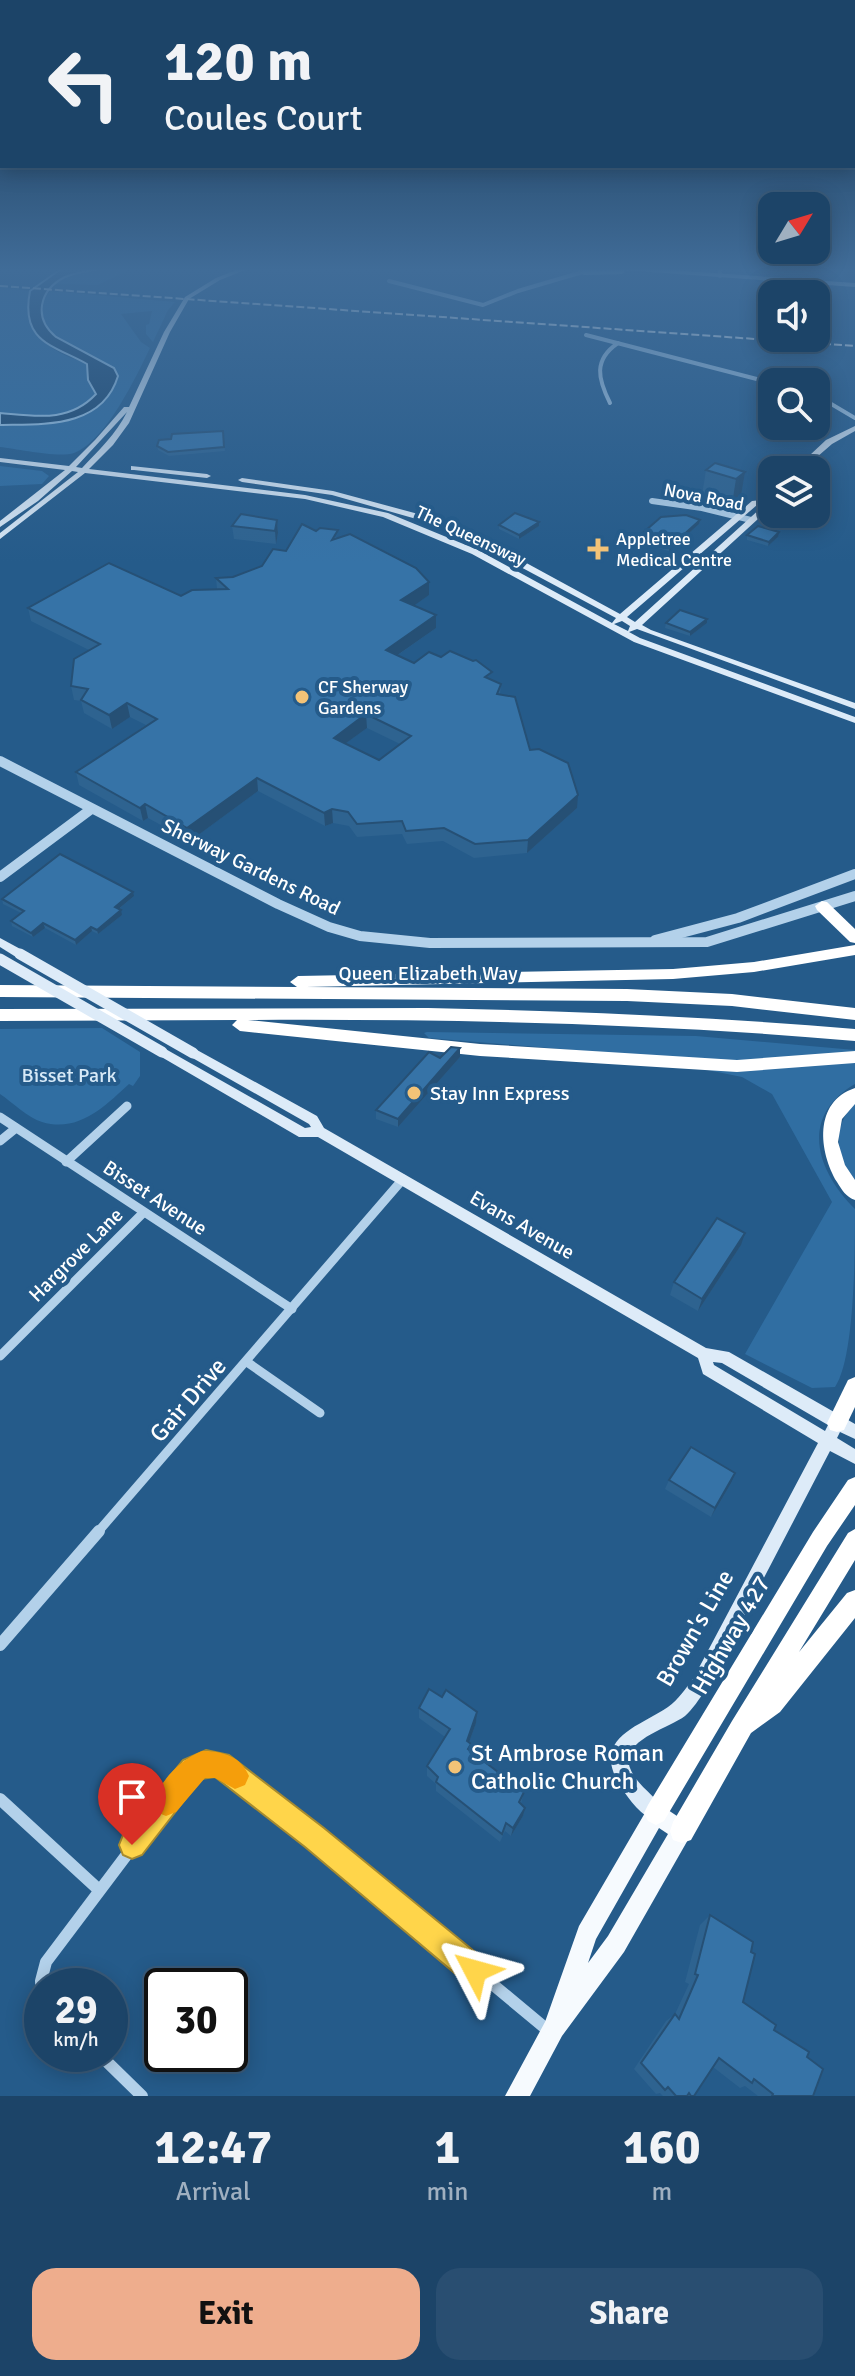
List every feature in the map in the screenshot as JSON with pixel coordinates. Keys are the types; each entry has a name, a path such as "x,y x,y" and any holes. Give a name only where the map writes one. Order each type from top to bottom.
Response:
{"highway":[{"path":"822,906 855,938"},
{"path":"113,993 164,983 673,974 754,967 855,950"},
{"name":"Queen Elizabeth Way","path":"0,991 627,995 732,1000 855,1014"},
{"path":"0,1015 541,1018 711,1023 855,1035"},
{"path":"162,1016 480,1050 737,1066 855,1057"},
{"path":"855,1094 840,1107 833,1119 830,1144 835,1166 855,1193"},
{"path":"846,1427 855,1386"},
{"name":"Highway 427","path":"656,1813 820,1539 855,1487"},
{"path":"682,1831 855,1540"},
{"path":"740,1729 772,1704 855,1601"}],"main road":[{"path":"0,537 93,463 125,423 152,366"},
{"path":"0,525 40,497 79,461 136,397"},
{"path":"814,456 829,442 855,428"},
{"name":"The Queensway","path":"0,452 310,488 430,520 518,562 636,626 693,650 855,706"},
{"name":"The Queensway","path":"0,460 292,495 349,505 412,524 490,559 625,634 855,720"},
{"path":"611,627 758,503"},
{"path":"625,634 758,514"},
{"path":"490,559 518,562"},
{"name":"Evans Avenue","path":"0,942 313,1120 320,1132 704,1354 724,1357 846,1427"},
{"name":"Evans Avenue","path":"0,959 303,1133 320,1132"},
{"name":"Evans Avenue","path":"704,1354 708,1369 854,1456"},
{"path":"827,1442 846,1427"},
{"name":"Brown's Line","path":"656,1813 632,1789 621,1772 622,1749 635,1734 681,1708 699,1685 827,1442"},
{"path":"517,2096 552,2030 587,1934 656,1813 682,1831 616,1944 552,2030"}],"street":[{"path":"598,366 600,382 610,403"},
{"path":"706,366 758,379"},
{"path":"830,403 855,418"},
{"name":"Nova Road","path":"652,501 751,520"},
{"name":"Sherway Gardens Road","path":"0,761 90,810 302,916 360,936 430,943 707,942 855,896"},
{"path":"0,877 90,810"},
{"name":"Sherway Gardens Road","path":"647,942 738,918 855,874"},
{"path":"807,892 822,906"},
{"path":"792,897 805,911"},
{"path":"66,1162 127,1106"},
{"name":"Bisset Avenue","path":"0,1117 292,1309"},
{"path":"0,1141 16,1128"},
{"name":"Gair Drive","path":"0,1645 403,1179"},
{"name":"Hargrove Lane","path":"0,1356 143,1213"},
{"path":"247,1362 320,1413"},
{"path":"44,1968 98,1889 189,1772 202,1764 219,1764 315,1837 552,2030"},
{"path":"0,1799 98,1889"},
{"path":"117,2072 142,2096"}],"green space":[{"path":"0,366 87,366 88,380 96,394 82,405 49,416 0,413"},
{"path":"110,366 141,366 108,422 86,446 67,454 0,447 0,425 50,424 85,413 109,393 114,368"},
{"path":"0,466 42,471 49,476 42,484 0,486"},
{"name":"Bisset Park","path":"102,1028 140,1052 140,1076 133,1086 129,1084 90,1115 68,1124 42,1122 0,1094 0,1029"},
{"path":"424,1033 696,1036 855,1050 855,1084 837,1097 826,1112 820,1128 819,1144 831,1178 855,1209 850,1329 842,1373 835,1387 812,1388 745,1354 832,1202 772,1094 742,1077 633,1055 429,1038"},
{"path":"855,1103 855,1183 840,1152 839,1132"}],"shaded area":[{"path":"87,366 110,366 118,376 99,406 85,415 52,423 0,425 0,413 51,416 75,410 96,394 88,380"}],"building":[{"path":"223,431 224,447 168,452 157,446 159,440 171,439 172,434"},
{"path":"715,463 745,472 736,479 706,470"},
{"path":"515,513 539,522 519,535 499,525"},
{"path":"241,514 277,520 275,531 232,526"},
{"path":"686,515 700,520 670,547 637,538 661,517"},
{"name":"CF Sherway Gardens","path":"302,524 316,531 320,528 338,530 332,540 350,534 416,568 429,582 401,600 436,615 386,650 414,663 429,652 441,657 450,651 476,660 492,672 485,677 501,684 497,694 515,697 530,750 539,749 568,763 578,795 528,840 475,844 444,828 406,831 402,821 357,824 348,812 332,809 324,813 257,778 187,828 145,804 140,808 76,772 157,719 127,703 109,715 81,700 88,689 71,686 74,659 100,644 28,608 109,563 181,596 192,590 228,589 216,578 233,577 262,566 273,549 286,551","holes":["366,714 411,736 379,760 334,738"]},
{"path":"758,526 779,532 769,542 747,535"},
{"path":"680,610 707,619 690,632 666,623"},
{"path":"60,854 133,892 115,907 121,910 97,930 91,927 75,940 43,923 31,933 11,921 24,911 2,899"},
{"name":"Stay Inn Express","path":"451,1047 460,1048 398,1119 376,1110 429,1052 440,1058"},
{"path":"717,1218 745,1233 702,1299 674,1282"},
{"path":"691,1447 735,1473 715,1508 669,1480"},
{"name":"St Ambrose Roman Catholic Church","path":"429,1689 442,1697 446,1690 477,1712 467,1741 471,1744 468,1749 524,1792 519,1802 525,1808 513,1828 506,1823 502,1834 436,1782 438,1777 427,1766 450,1729 419,1708"},
{"path":"710,1915 753,1942 751,1952 755,1954 743,2002 776,2025 774,2030 809,2052 807,2057 823,2069 813,2096 772,2096 754,2079 752,2083 719,2058 694,2096 689,2093 687,2096 676,2096 668,2087 665,2090 641,2063 675,2014 679,2019 698,1975 695,1974"}],"slow traffic":[{"path":"166,1802 189,1772 202,1764 219,1764 235,1776"}],"place":[{"name":"Appletree Medical Centre","path":"598,549"},
{"name":"CF Sherway Gardens","path":"302,697"},
{"name":"Stay Inn Express","path":"414,1093"},
{"name":"St Ambrose Roman Catholic Church","path":"455,1767"}],"route":[{"path":"132,1845 192,1769 206,1763 219,1764 315,1837 475,1971"}]}
